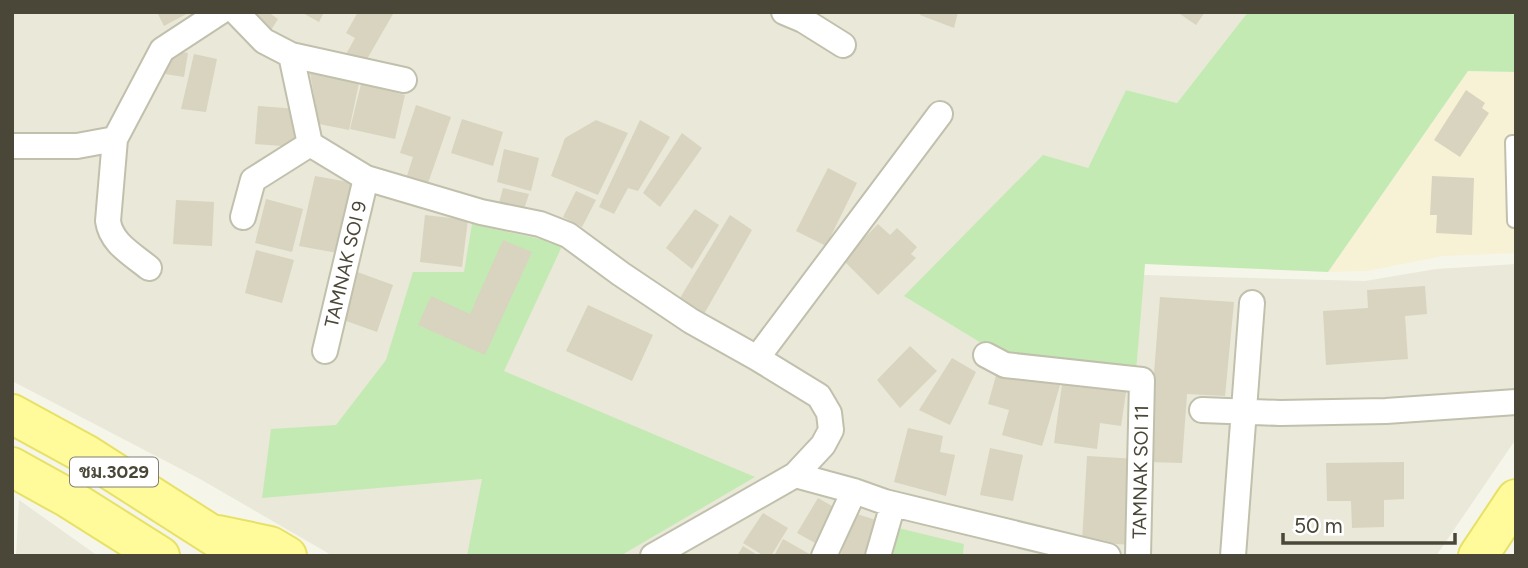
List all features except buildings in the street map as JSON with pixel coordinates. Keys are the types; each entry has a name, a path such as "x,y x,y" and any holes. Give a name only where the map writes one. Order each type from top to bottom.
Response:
{"main road":[{"name":"ชม.3029","path":"12,414 87,455 245,556"},
{"name":"ชม.3029","path":"12,467 68,498 160,556"},
{"path":"1478,556 1516,499"},
{"path":"212,534 270,546 287,556"}],"street":[{"path":"149,268 119,244 110,231 108,220 115,139 162,50 220,12"},
{"path":"236,12 264,41 291,55 404,80"},
{"path":"784,12 803,20 843,45"},
{"path":"291,55 310,144 366,178 481,212 540,224 568,234 691,321 819,396 829,413 831,430 823,445 795,475 653,556"},
{"path":"757,358 940,114"},
{"path":"12,146 77,146 115,139"},
{"path":"243,217 253,180 310,144"},
{"name":"TAMNAK SOI 9","path":"325,351 366,178"},
{"path":"1233,556 1252,303"},
{"name":"TAMNAK SOI 11","path":"986,355 1005,365 1142,380 1138,556"},
{"path":"1202,410 1280,413 1386,411 1516,402"},
{"path":"795,475 892,504 1108,556"},
{"path":"824,556 854,491"},
{"path":"878,556 892,504"}],"lane":[{"path":"1516,142 1512,142 1516,221"}],"shaded area":[{"path":"12,12 1248,12 1177,103 1126,90 1088,168 1136,371 1143,275 1365,281 1436,269 1516,264 1516,439 1436,556 963,556 964,544 879,556 333,556 200,479 12,381"},
{"path":"1468,71 1516,72 1516,253 1443,256 1367,271 1328,272"},
{"path":"19,500 98,556 16,556"}],"green space":[{"path":"1248,12 1516,12 1516,72 1468,71 1328,272 1145,264 1136,372 1006,358 904,296 1043,155 1088,168 1126,90 1177,103"},
{"path":"472,224 563,244 504,371 755,477 620,556 467,556 482,479 262,498 271,429 336,425 386,360 413,272 464,272"},
{"path":"886,525 964,544 963,556 879,556"}]}
